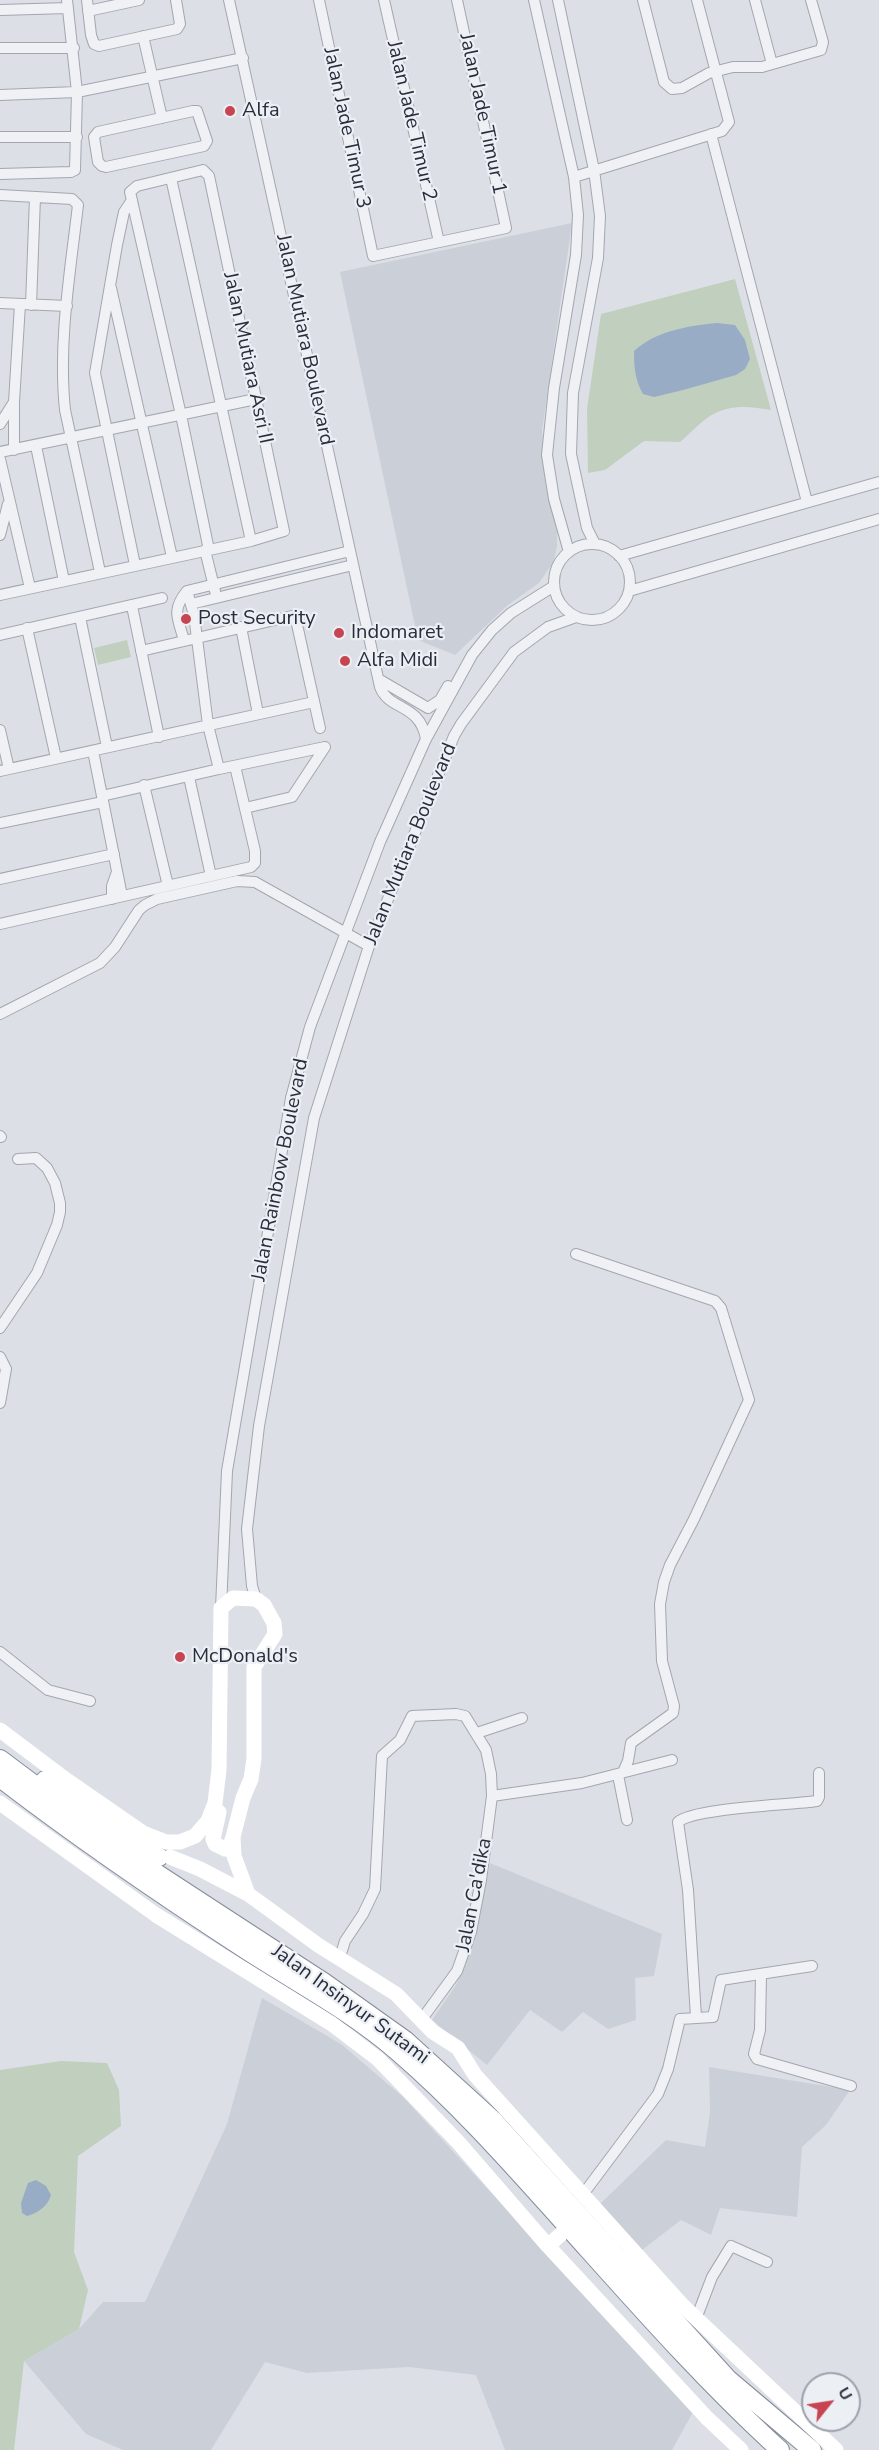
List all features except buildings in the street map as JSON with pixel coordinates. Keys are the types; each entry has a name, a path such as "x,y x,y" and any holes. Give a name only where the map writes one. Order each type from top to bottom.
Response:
{"highway":[{"path":"0,1747 140,1847 164,1857"},
{"name":"Jalan Insinyur Sutami","path":"0,1759 124,1852 325,1983 405,2040 494,2121 728,2379 812,2450"},
{"name":"Jalan Insinyur Sutami","path":"0,1778 133,1874 321,1997 397,2051 471,2118 654,2324 728,2403 780,2450"}],"street":[{"path":"139,0 87,5 91,35 96,46 177,29 180,24 176,0"},
{"name":"Jalan Mutiara Boulevard","path":"230,0 380,687 385,696 419,719 426,740"},
{"name":"Jalan Jade Timur 3","path":"319,0 373,256 439,242"},
{"name":"Jalan Jade Timur 2","path":"384,0 439,242"},
{"name":"Jalan Jade Timur 1","path":"439,242 506,228 457,0"},
{"path":"534,0 574,177 578,215 576,255 554,388 547,455 554,499 568,552"},
{"path":"558,0 594,170 600,216 598,258 573,393 571,454 587,528 595,544"},
{"path":"643,0 667,87 682,88 703,75 716,71 733,67 755,68 815,52 822,48 823,42 811,0"},
{"path":"574,177 725,128 729,122 697,0"},
{"path":"755,0 772,64"},
{"path":"0,10 68,4 77,92 75,166 71,172 0,174"},
{"path":"142,36 162,118"},
{"path":"0,48 74,48"},
{"path":"0,95 77,92 243,58"},
{"path":"193,111 198,113 207,141 204,146 106,167 99,164 96,134 162,118 193,111"},
{"path":"711,134 807,502"},
{"path":"0,137 77,137"},
{"name":"Jalan Mutiara Asri II","path":"171,178 203,170 209,176 284,527 284,532 277,535 250,541"},
{"path":"0,595 100,572 135,565 172,557 207,550 250,541 171,178 133,188 130,192 181,416 207,550 213,585 216,598"},
{"path":"0,195 72,199 78,206 67,306 63,393 100,572"},
{"path":"14,450 14,402 26,305 35,197"},
{"path":"132,200 124,212 95,373 135,565"},
{"path":"110,283 172,557"},
{"path":"0,304 67,306"},
{"path":"0,452 256,399"},
{"path":"0,424 14,402"},
{"path":"36,446 64,581"},
{"path":"0,459 30,588"},
{"path":"619,556 879,482"},
{"path":"0,535 9,501"},
{"path":"629,591 879,519"},
{"path":"595,544 619,556 628,572 629,591 620,608 604,619 585,620 576,617 561,604 554,586 557,567 568,552 577,547 595,544"},
{"path":"184,640 176,611 187,591 350,551"},
{"path":"298,564 302,578"},
{"path":"191,604 353,565"},
{"path":"261,573 265,586"},
{"name":"Jalan Rainbow Boulevard","path":"221,1608 227,1471 291,1098 310,1027 380,842 426,740 472,655 492,630 511,613 554,586"},
{"path":"187,591 197,638 208,725 219,769"},
{"path":"0,634 162,598"},
{"path":"132,606 159,737"},
{"path":"141,651 287,616 294,617 320,728"},
{"path":"80,617 107,747"},
{"name":"Jalan Mutiara Boulevard","path":"314,1118 369,946 454,736 514,652 548,627 576,617"},
{"path":"241,627 258,714"},
{"path":"27,628 56,758"},
{"path":"380,680 428,708 440,700 463,662 472,655"},
{"path":"0,730 4,770 314,702"},
{"path":"0,823 102,799 144,785 325,747 292,798 245,808"},
{"path":"93,751 117,872 117,898"},
{"path":"0,924 251,867 255,863 255,851 236,766"},
{"path":"189,777 211,876"},
{"path":"144,785 168,886"},
{"path":"0,879 114,854"},
{"path":"0,1014 100,963 115,947 139,910 157,899 237,881 255,882 345,935 369,946"},
{"name":"Jalan Rainbow Boulevard","path":"256,1599 252,1586 247,1529 259,1426 314,1118"},
{"path":"0,1328 37,1274 57,1226 60,1212 58,1193 44,1163 36,1158 18,1159"},
{"path":"576,1254 715,1300 721,1308 749,1400 694,1520 674,1556 664,1582 660,1604 662,1660 674,1706 673,1713 631,1743 628,1761 620,1774 627,1820"},
{"path":"0,1357 6,1369 0,1403"},
{"path":"0,1730 143,1833 166,1842 180,1842 195,1836 208,1821 215,1803 219,1770 221,1608 233,1598 256,1599 264,1605 274,1623 275,1634 254,1667 254,1759 251,1779 243,1798 230,1846 225,1849 218,1847 213,1839 222,1787 219,1770"},
{"path":"0,1652 48,1690 90,1701"},
{"path":"340,1957 345,1941 363,1914 375,1889 382,1756 400,1740 408,1720 415,1715 462,1715 477,1733 522,1718"},
{"name":"Jalan Ca'dika","path":"422,2019 457,1971 466,1950 481,1880 492,1796 488,1758 477,1733"},
{"path":"492,1796 582,1783 672,1760"},
{"path":"696,2017 688,1890 678,1822 683,1818 708,1813 817,1801 819,1773"},
{"path":"0,1803 156,1915 279,1990 356,2041 394,2075 458,2142 548,2246 736,2448"},
{"path":"164,1857 193,1848 214,1831"},
{"path":"233,1837 234,1856 248,1894"},
{"path":"164,1857 201,1869 248,1894 318,1945 396,1994 433,2032 458,2048 475,2075 588,2203 696,2319 836,2450"},
{"path":"588,2203 658,2094 668,2069 680,2019 713,2017 721,1980 812,1966"},
{"path":"761,1975 760,2030 754,2054 757,2059 850,2086"},
{"path":"548,2246 561,2234"},
{"path":"696,2319 712,2277 731,2246 767,2262"}],"shaded area":[{"path":"572,223 542,431 548,495 557,529 557,547 553,563 539,583 508,605 455,655 418,640 340,272"},
{"path":"490,1863 662,1934 654,1976 635,1978 636,2020 608,2029 583,2012 562,2032 530,2010 487,2065 432,2020 456,1985 476,1936"},
{"path":"262,1998 341,2044 403,2097 693,2412 672,2450 505,2450 476,2375 409,2367 307,2373 265,2362 211,2450 123,2450 86,2434 24,2361 79,2329 103,2302 145,2302 227,2124"},
{"path":"709,2067 850,2090 826,2125 802,2147 797,2217 720,2208 711,2235 681,2220 642,2250 600,2204 666,2140 705,2147 710,2112"}],"green space":[{"path":"735,279 771,410 747,407 725,409 706,419 680,442 644,441 605,470 588,473 587,409 601,314"},
{"path":"127,640 131,657 98,665 94,648"},
{"path":"61,2061 107,2063 119,2090 121,2126 78,2156 74,2252 88,2290 79,2329 24,2361 14,2450 0,2450 0,2070"}],"water":[{"path":"717,323 735,325 745,340 750,359 745,369 736,375 683,390 654,397 643,394 638,384 634,351 662,334"},
{"path":"36,2180 46,2186 51,2195 42,2208 27,2216 22,2213 21,2203 28,2183"}],"place":[{"name":"Alfa","path":"230,111"},
{"name":"Post Security","path":"186,619"},
{"name":"Indomaret","path":"339,633"},
{"name":"Alfa Midi","path":"345,661"},
{"name":"McDonald's","path":"180,1657"}]}
